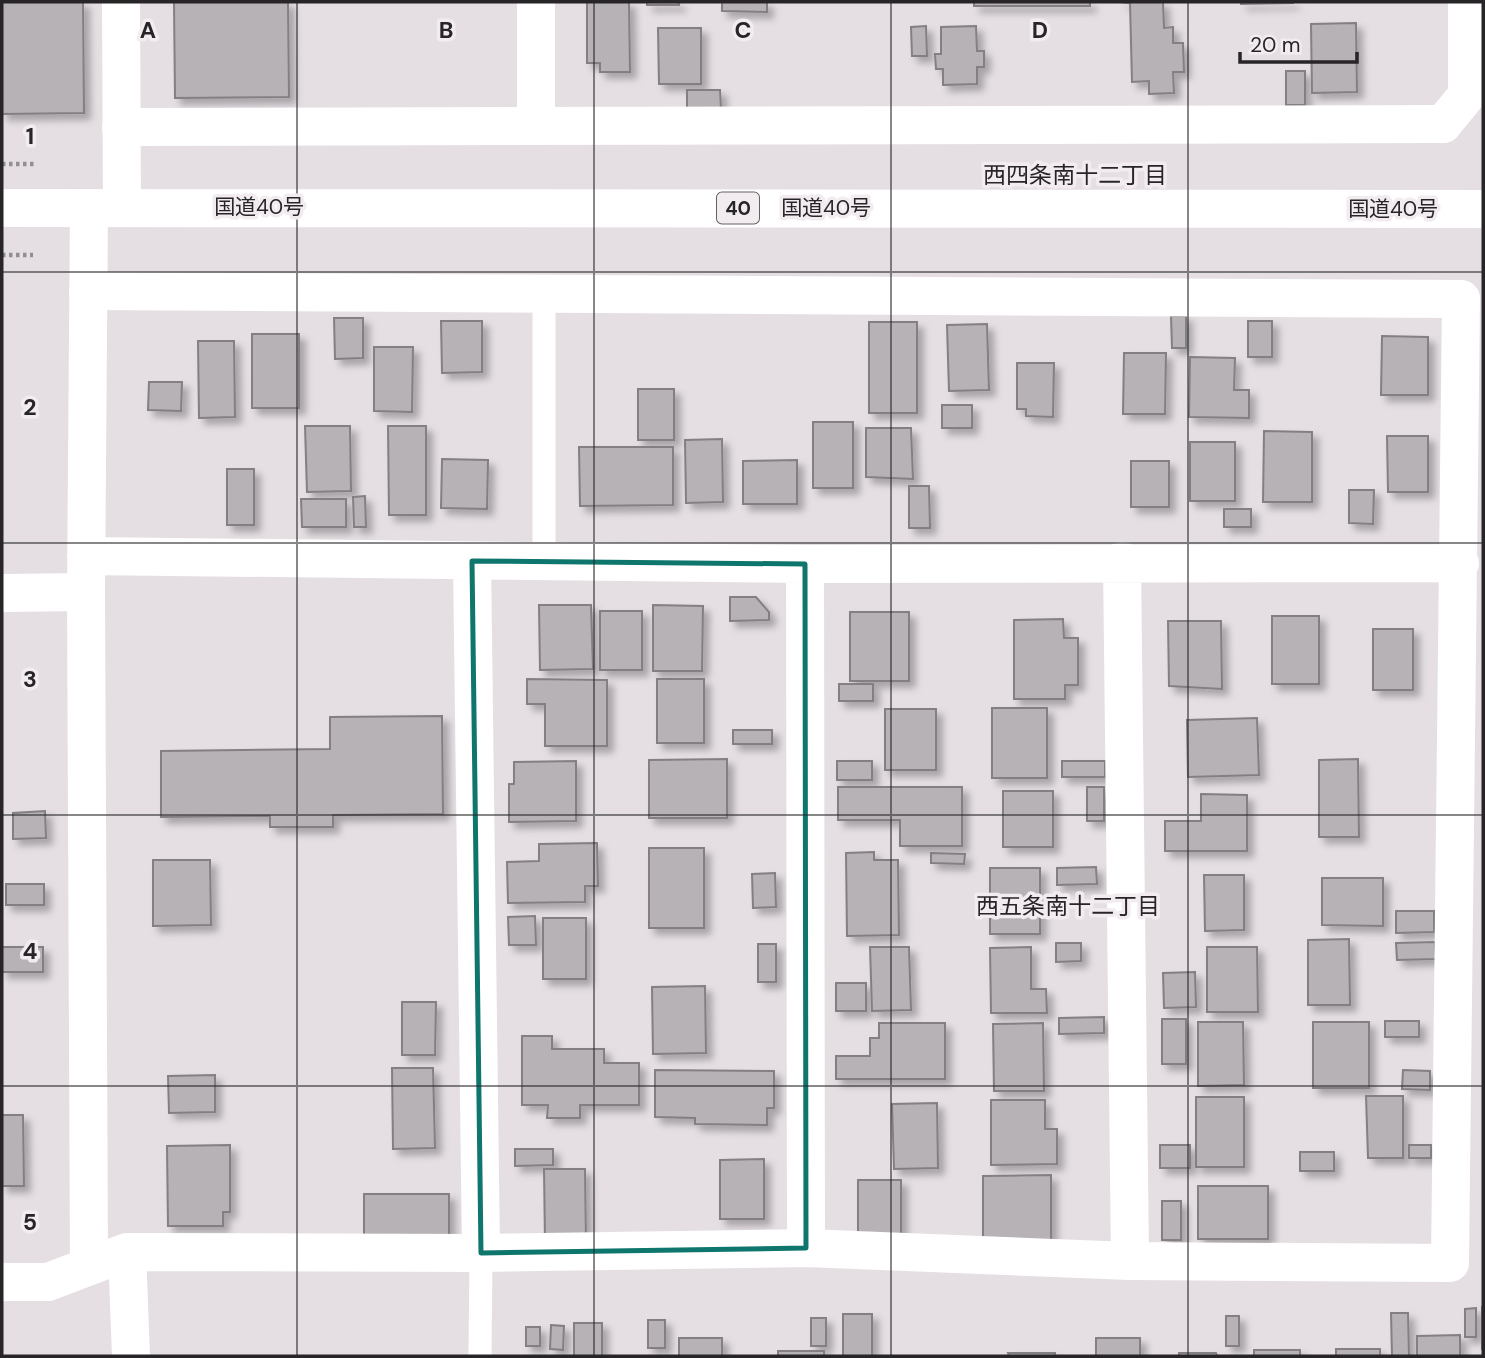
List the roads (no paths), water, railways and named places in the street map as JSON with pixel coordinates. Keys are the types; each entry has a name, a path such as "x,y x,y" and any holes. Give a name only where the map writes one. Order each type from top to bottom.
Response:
{"main road":[{"path":"89,1266 86,574 88,291 121,127 121,2"},
{"path":"536,2 536,125"},
{"path":"121,127 1443,124 1467,95 1467,2"},
{"name":"国道40号","path":"2,208 1479,209"},
{"path":"2,1282 48,1282 127,1252 481,1253 806,1248 1130,1261 1450,1263 1461,299 88,291"},
{"path":"2,593 86,574 472,561 805,564 1460,562"},
{"path":"472,561 481,1253"},
{"path":"1122,561 1130,1261"},
{"path":"805,564 806,1248"},
{"path":"127,1252 131,1356"}],"lane":[{"path":"544,294 544,562"},
{"path":"481,1253 481,1356"}],"district":[{"name":"西四条南十二丁目","path":"1075,175"},
{"name":"西五条南十二丁目","path":"1068,906"}]}
